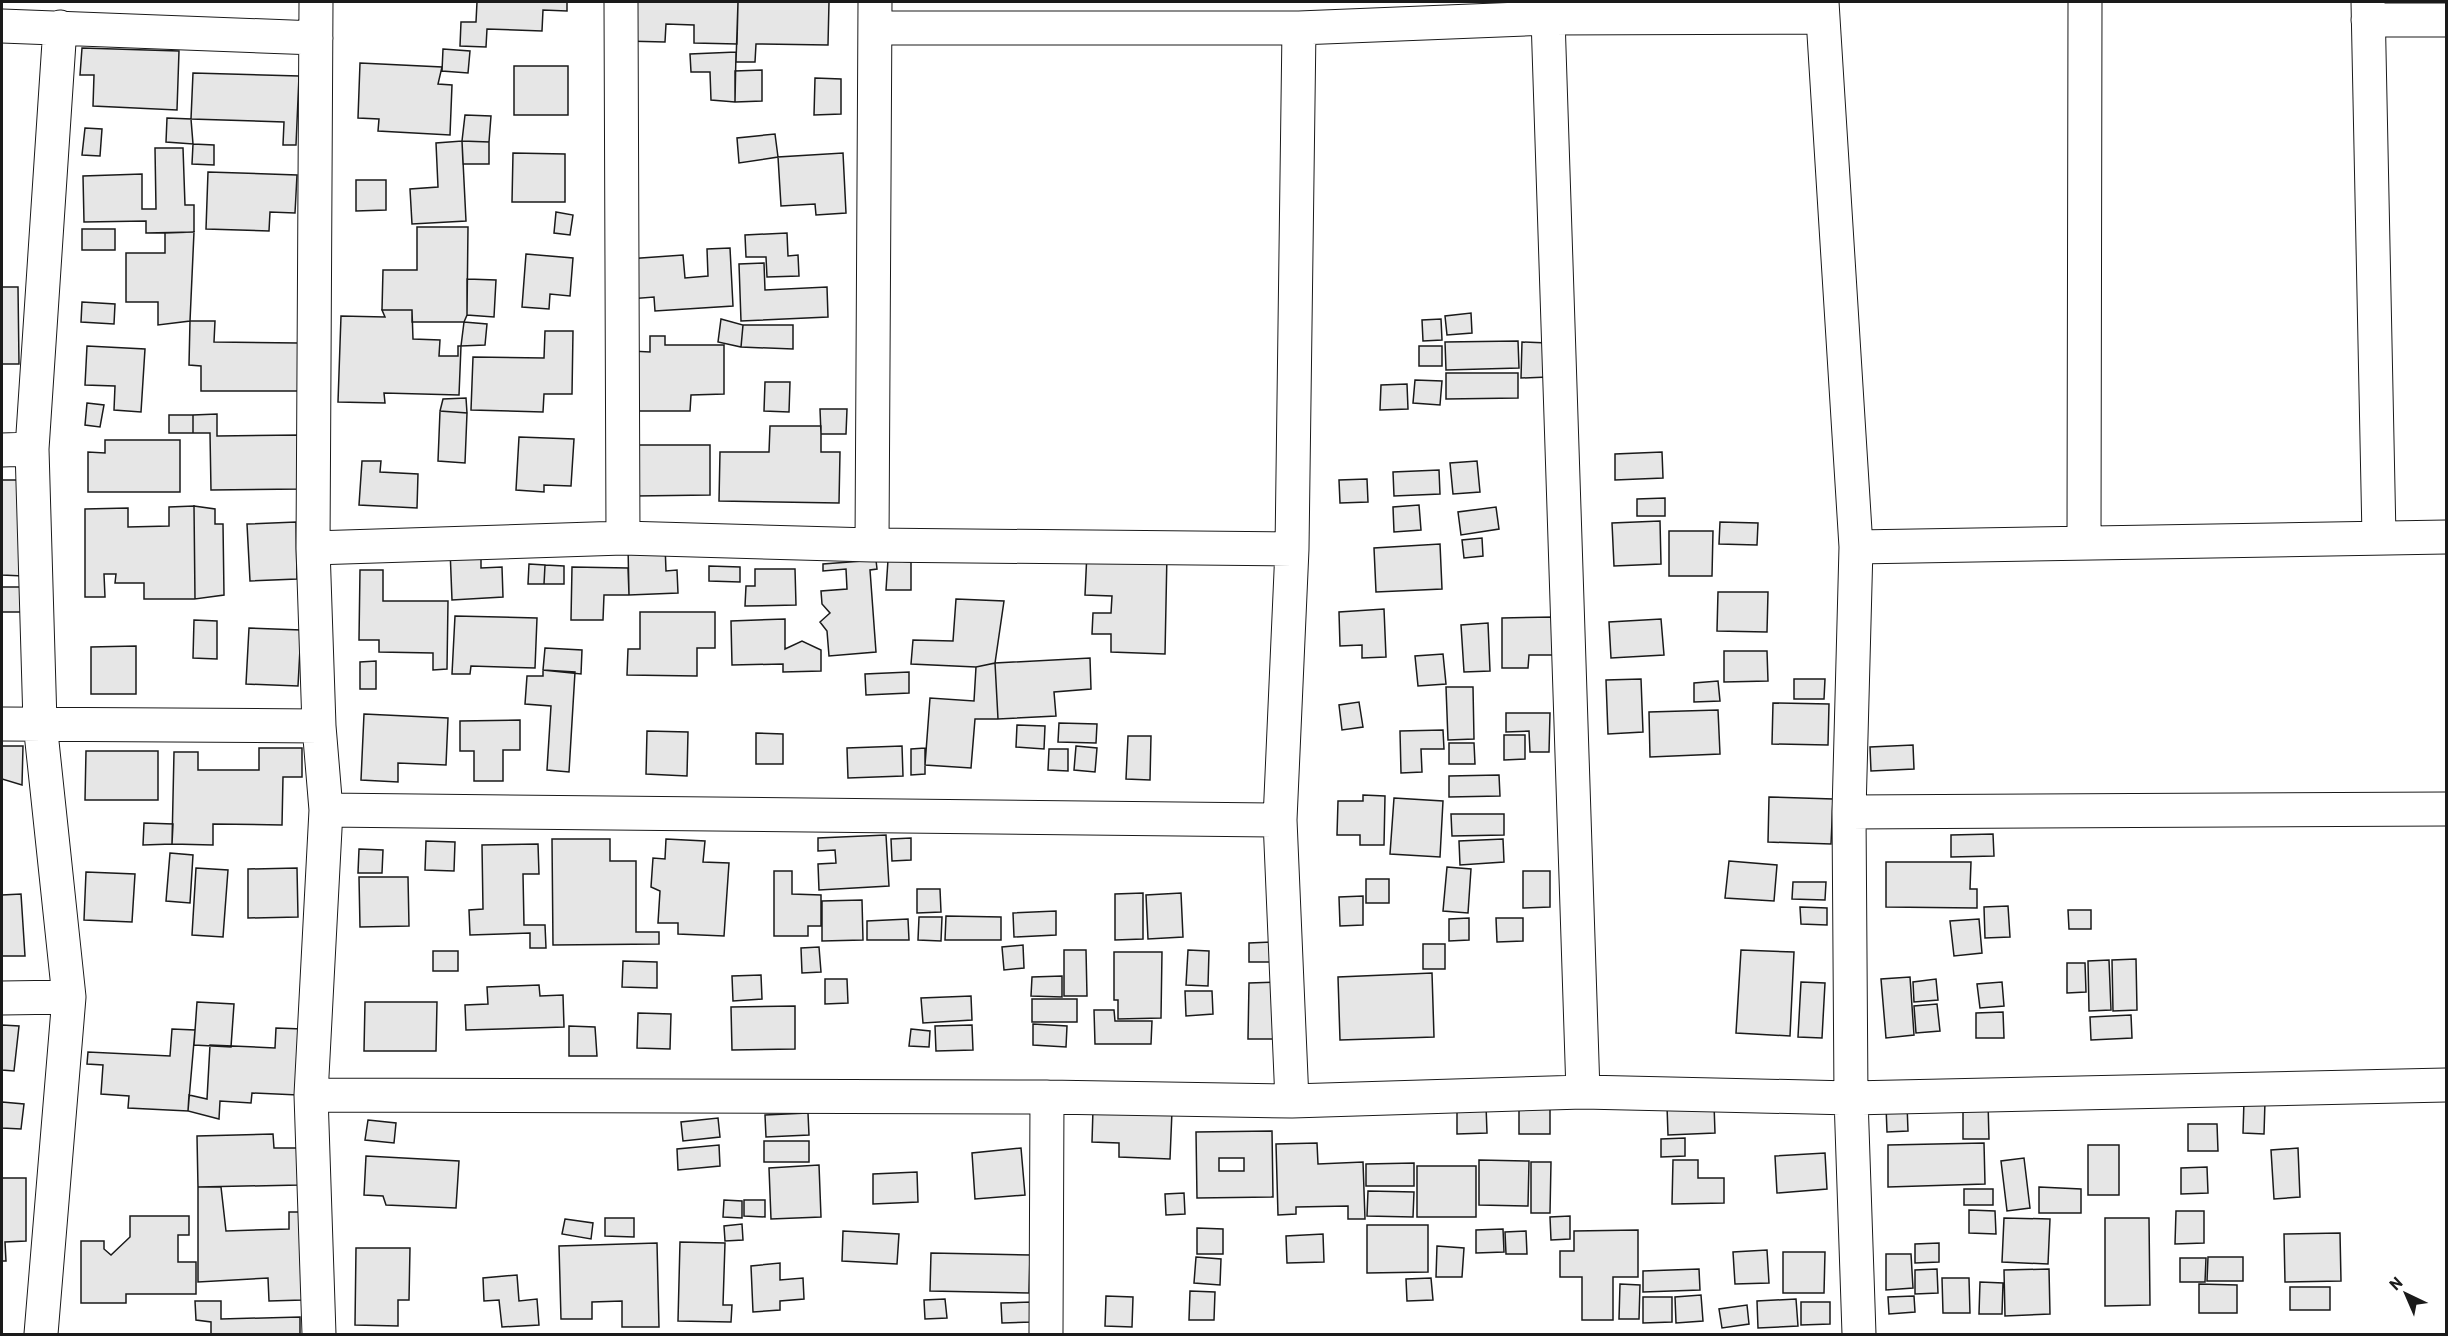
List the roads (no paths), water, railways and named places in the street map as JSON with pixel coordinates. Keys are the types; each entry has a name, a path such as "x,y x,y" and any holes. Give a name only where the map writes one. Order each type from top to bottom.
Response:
{"street":[{"path":"316,2 313,548 319,726 326,810 311,1095 319,1335"},
{"path":"621,2 624,538"},
{"path":"2084,543 2085,2"},
{"path":"872,545 876,15 1299,28 1822,9 1856,547 1849,812 1851,1098 1859,1335"},
{"path":"2379,537 2368,11 2446,20"},
{"path":"1548,18 1583,1092"},
{"path":"2,26 316,38"},
{"path":"40,1335 69,997 40,723 17,450 60,27"},
{"path":"1292,1101 1280,820 1292,549 1299,28"},
{"path":"1856,547 2446,537"},
{"path":"313,548 624,538 872,545 1292,549"},
{"path":"2,724 319,726"},
{"path":"1849,812 2446,809"},
{"path":"326,810 1280,820"},
{"path":"2,998 69,997"},
{"path":"311,1095 1047,1097 1292,1101 1583,1092 1851,1098 2446,1085"},
{"path":"1046,1335 1047,1097"}]}
